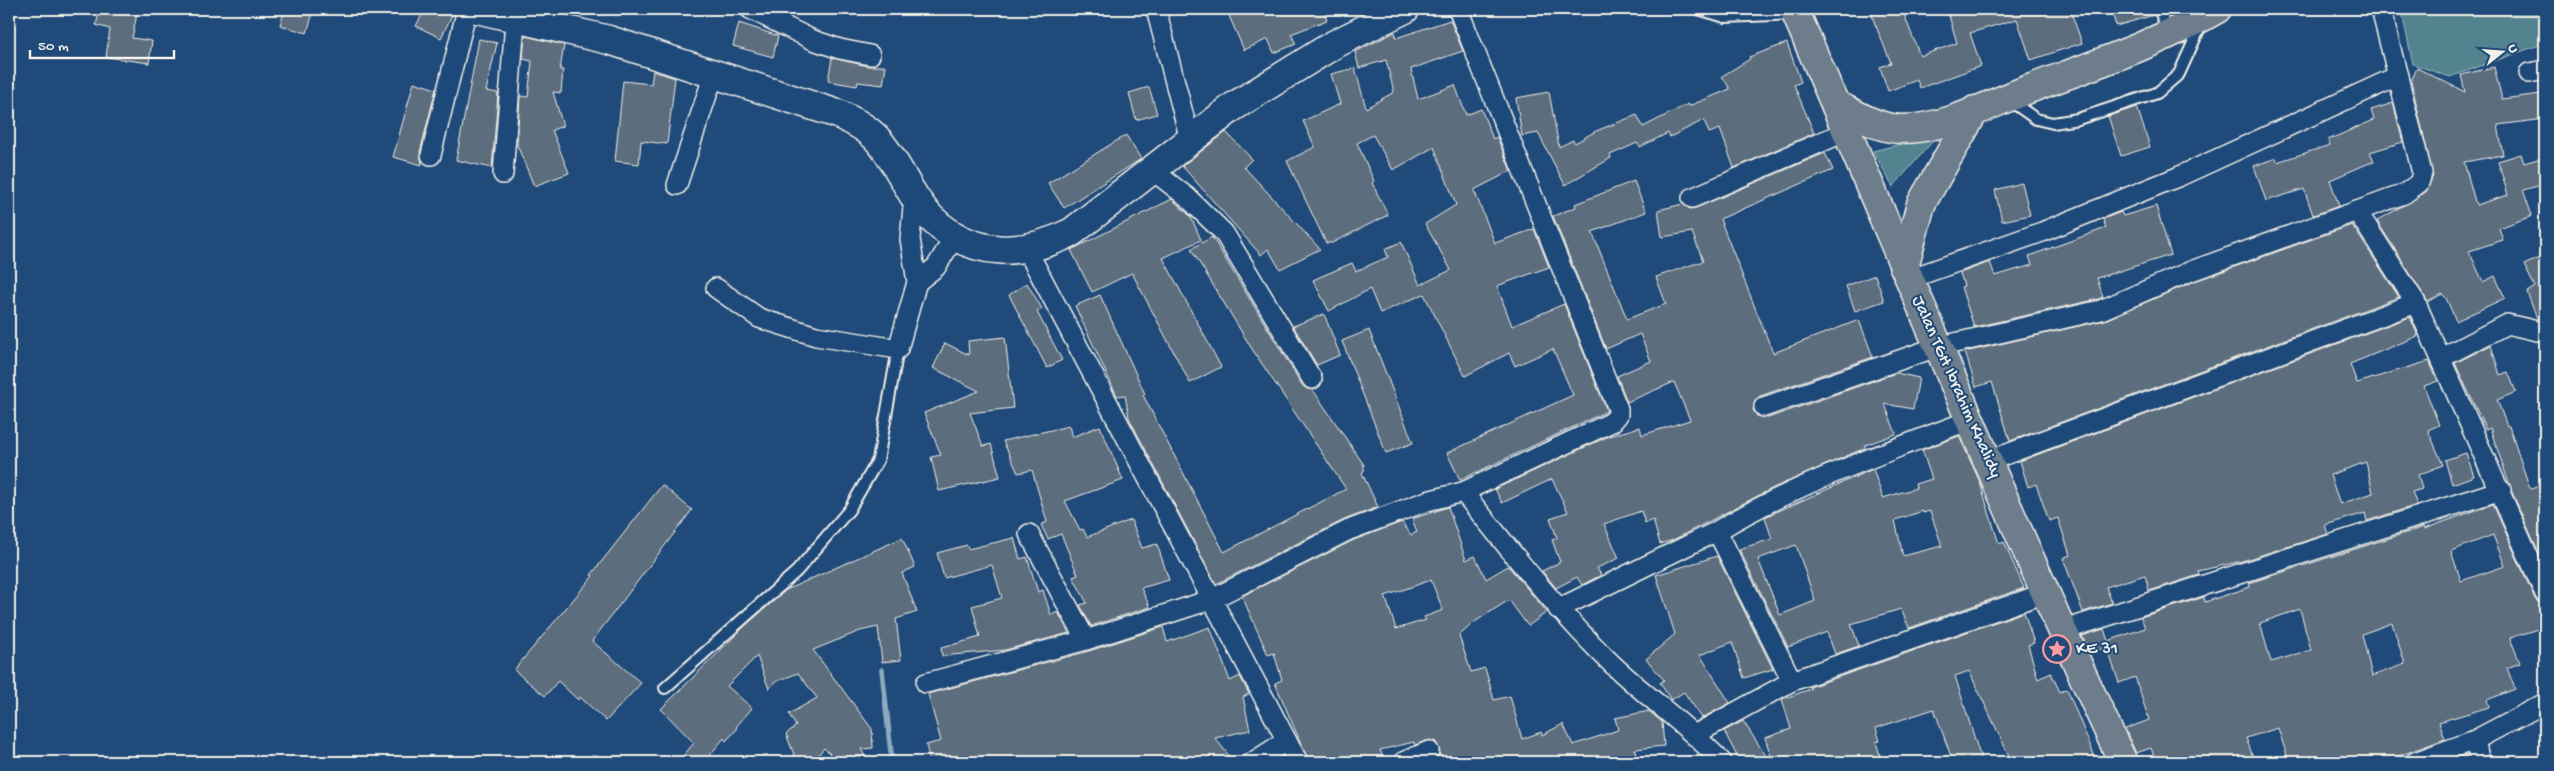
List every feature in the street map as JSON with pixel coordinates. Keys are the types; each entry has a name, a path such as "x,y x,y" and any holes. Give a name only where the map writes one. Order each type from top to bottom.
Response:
{"main road":[{"name":"Jalan TGH Ibrahim Khalidy","path":"1795,11 1937,347 2061,631 2123,762"},
{"path":"1835,104 1882,126 1902,129 1951,120 2116,58 2170,35 2211,12"},
{"path":"1906,273 1921,204 1975,110"}],"street":[{"path":"431,155 467,9"},
{"path":"477,9 515,13 609,40 838,114 863,126 879,141 914,196 930,217 961,239 994,250 1027,250 1050,244 1072,232 1233,107 1333,45 1405,9"},
{"path":"750,9 814,40 840,49 870,55"},
{"path":"1156,9 1190,140"},
{"path":"926,682 1086,640 1210,600 1349,530 1427,501 1463,492 1612,422 1618,415 1618,409 1458,9"},
{"path":"1764,407 1937,347 2101,310 2191,271 2404,194 2419,183 2422,173 2381,9"},
{"path":"503,174 515,13"},
{"path":"677,185 714,74"},
{"path":"1906,273 2042,232 2180,176 2398,76"},
{"path":"1692,198 1847,131"},
{"path":"1152,170 1188,197 1224,233 1312,379"},
{"path":"716,288 760,318 816,336 898,349 917,282 910,238 914,196"},
{"path":"2356,211 2416,303 2501,490 2545,594"},
{"path":"917,282 936,267 961,239"},
{"path":"1027,250 1210,600 1298,762"},
{"path":"1988,461 2416,303"},
{"path":"2441,358 2507,324 2537,331"},
{"path":"1558,610 1716,531 1739,517 1852,465 1970,420"},
{"path":"2061,631 2501,490"},
{"path":"1463,492 1558,610 1613,665 1696,734 1722,762"},
{"path":"1716,531 1792,681"},
{"path":"1029,534 1086,640"},
{"path":"1696,734 1792,681 2045,593"},
{"path":"2414,762 2475,740 2545,703"},
{"path":"2475,740 2480,762"},
{"path":"1253,762 1286,741"},
{"path":"1403,762 1429,751"}],"lane":[{"path":"1698,9 1725,17 1795,11"},
{"path":"2159,9 2170,35"},
{"path":"2006,98 2036,119 2053,123 2078,119 2157,93 2179,74 2211,12"},
{"path":"665,688 798,571 849,510 878,460 898,349"}],"green space":[{"path":"2401,9 2545,9 2545,43 2450,77 2413,64"},
{"path":"1939,134 1893,187 1873,151"}],"building":[{"path":"100,9 138,9 132,38 152,41 149,63 106,57 110,29 96,25"},
{"path":"285,9 314,9 307,33 280,25"},
{"path":"425,9 439,9 452,15 441,38 416,26"},
{"path":"1226,9 1323,9 1327,20 1291,34 1296,44 1274,53 1268,39 1244,50"},
{"path":"1869,9 1902,9 1920,56 1957,43 1947,9 2070,9 2082,43 2031,60 2017,19 1970,33 1981,66 1920,88 1917,80 1888,91 1880,67 1891,63"},
{"path":"2111,9 2152,9 2154,15 2116,26"},
{"path":"1450,20 1463,51 1411,69 1418,99 1455,85 1466,115 1481,109 1493,139 1497,137 1511,171 1474,190 1495,243 1534,229 1549,267 1497,286 1512,326 1564,304 1607,411 1460,480 1447,453 1573,395 1553,349 1515,366 1509,353 1465,376 1424,294 1380,313 1370,289 1329,311 1313,280 1352,263 1356,271 1388,257 1385,249 1401,242 1420,285 1451,270 1425,224 1456,205 1434,147 1393,170 1373,135 1357,143 1374,181 1372,183 1388,215 1332,243 1326,243 1287,161 1315,147 1303,121 1340,104 1331,74 1355,68 1366,108 1394,92 1386,60 1359,68 1355,52 1395,32 1396,38"},
{"path":"739,23 778,36 773,57 733,46"},
{"path":"525,36 564,45 560,70 563,70 561,93 553,92 563,126 552,130 569,173 534,186 517,145 520,96 528,97 532,61 523,59"},
{"path":"479,39 497,43 486,91 498,93 492,168 456,160"},
{"path":"1787,43 1801,82 1794,85 1814,133 1734,168 1720,129 1709,133 1704,120 1670,137 1668,133 1640,147 1637,143 1610,155 1611,158 1565,185 1538,133 1522,136 1516,98 1549,92 1559,147 1573,140 1575,143 1596,131 1637,115 1643,127 1688,104 1689,106 1730,89 1722,76 1750,59 1749,57"},
{"path":"832,58 868,66 886,66 883,85 858,82 857,86 828,81"},
{"path":"2494,67 2502,99 2541,94 2545,119 2498,125 2503,155 2464,162 2476,205 2508,195 2498,161 2521,154 2524,163 2545,157 2545,184 2523,190 2532,216 2499,228 2503,240 2469,251 2483,282 2495,276 2505,298 2456,321 2446,298 2442,294 2428,302 2377,221 2426,192 2433,176 2411,81 2417,68 2465,92 2461,75"},
{"path":"653,71 675,78 667,144 641,141 639,164 615,161 623,81 651,84"},
{"path":"414,82 436,89 420,152 422,165 393,157"},
{"path":"1149,87 1157,114 1136,120 1129,93"},
{"path":"2393,103 2403,142 2370,152 2374,161 2330,180 2339,206 2313,215 2304,189 2266,201 2254,166 2276,158 2277,162 2330,145 2328,140 2374,120 2371,110"},
{"path":"2137,107 2150,147 2121,156 2108,116"},
{"path":"1226,132 1252,159 1244,167 1320,249 1280,269 1268,249 1261,255 1182,166"},
{"path":"1126,135 1141,159 1064,208 1048,183"},
{"path":"1825,153 1833,170 1720,219 1773,353 1859,320 1873,357 1760,396 1755,400 1753,410 1757,416 1768,418 1896,373 1919,378 1913,409 1885,404 1896,434 1865,445 1865,448 1773,488 1673,540 1660,544 1653,520 1645,523 1641,511 1604,524 1619,558 1597,568 1601,575 1582,585 1577,577 1556,588 1542,571 1560,562 1552,540 1557,538 1550,518 1568,512 1552,479 1502,503 1495,489 1609,436 1640,427 1642,435 1690,420 1674,382 1627,402 1617,376 1651,361 1640,334 1606,349 1553,216 1576,207 1575,204 1634,181 1646,212 1592,232 1627,319 1666,304 1656,277 1703,261 1692,232 1662,237 1658,210 1683,204 1690,209 1696,208"},
{"path":"2022,183 2030,215 2002,221 1995,190"},
{"path":"1172,199 1191,217 1201,240 1163,258 1221,367 1190,383 1132,273 1092,292 1071,250"},
{"path":"2156,206 2171,255 2097,278 2103,297 2098,299 1974,327 1961,287 1964,286 1960,273 1990,262 1995,276 2032,265 2029,256 2106,228 2103,219 2121,212 2123,216"},
{"path":"2352,225 2399,297 2010,441 1992,382 1976,387 1965,352 2105,320 2195,281"},
{"path":"1212,237 1302,385 1307,389 1313,390 1364,465 1362,473 1378,507 1344,520 1216,584 1129,418 1125,395 1117,396 1075,306 1100,295 1145,394 1143,395 1224,552 1346,489 1252,349 1191,249"},
{"path":"2545,255 2545,324 2537,319 2527,292 2535,287 2524,265"},
{"path":"1875,275 1884,301 1855,311 1846,286"},
{"path":"1027,283 1042,309 1037,312 1062,360 1047,368 1009,295"},
{"path":"1324,314 1340,355 1317,365 1293,326"},
{"path":"2410,317 2418,336 2350,364 2357,383 2429,361 2438,381 2424,386 2439,425 2428,430 2443,465 2418,475 2422,489 2412,492 2417,505 2367,521 2365,513 2325,525 2328,534 2242,561 2198,571 2199,575 2149,591 2145,575 2106,587 2112,603 2083,612 2063,558 2070,555 2058,518 2049,521 2036,484 2028,487 2020,461","holes":["2366,462 2373,493 2340,504 2330,475"]},
{"path":"1369,330 1413,443 1386,453 1342,341"},
{"path":"1005,337 1013,408 970,413 983,446 991,444 1000,477 939,491 931,457 941,455 924,413 979,391 933,368 945,343 969,355 968,341"},
{"path":"2491,345 2500,375 2508,372 2516,392 2497,400 2507,426 2509,426 2529,486 2531,489 2545,484 2545,567 2512,492 2490,428 2486,430 2455,363"},
{"path":"1069,426 1072,437 1100,426 1123,480 1065,501 1080,530 1083,529 1087,537 1131,520 1142,548 1157,544 1169,580 1141,588 1150,607 1091,626 1080,605 1087,603 1073,577 1078,575 1061,534 1048,539 1041,525 1047,522 1032,470 1018,473 1003,441"},
{"path":"1959,436 1979,480 1999,544 2004,542 2024,588 1909,628 1901,609 1851,624 1859,646 1835,654 1827,632 1788,647 1739,549 1772,539 1765,517 1873,469 1883,498 1916,488 1915,484 1932,479 1922,450","holes":["1923,511 1923,513 1930,511 1942,546 1903,556 1895,520","1796,545 1815,601 1780,615 1758,559"]},
{"path":"2466,453 2474,476 2452,484 2445,460"},
{"path":"662,485 692,510 592,641 641,683 606,721 580,697 578,700 558,681 545,696 514,670 593,576 591,575"},
{"path":"2493,504 2535,599 2545,605 2545,627 2510,638 2520,663 2507,668 2515,689 2487,700 2489,707 2439,722 2445,739 2382,762 2289,762 2278,728 2246,738 2255,762 2156,762 2151,748 2136,753 2125,729 2149,720 2135,677 2119,683 2107,647 2090,653 2082,636 2104,629 2108,641 2145,628 2141,617 2204,597 2205,602 2250,587 2249,583 2424,527 2424,529","holes":["2493,535 2505,566 2461,581 2451,551","2300,609 2311,650 2271,662 2260,623","2392,623 2405,664 2372,676 2362,634"]},
{"path":"1448,507 1466,560 1475,556 1486,579 1508,566 1547,612 1528,626 1509,600 1473,623 1459,636 1471,672 1485,668 1494,700 1510,696 1522,739 1541,732 1542,735 1563,724 1573,745 1618,730 1615,718 1649,711 1662,722 1664,746 1635,749 1637,754 1618,762 1431,762 1438,758 1440,752 1436,742 1430,740 1415,745 1414,742 1380,750 1385,762 1309,762 1275,683 1282,680 1274,653 1268,655 1242,596 1354,540 1402,522 1411,535 1417,532 1412,519","holes":["1431,580 1443,610 1424,617 1426,620 1396,629 1385,596"]},
{"path":"902,538 915,567 902,573 917,612 896,619 901,660 882,662 878,627 860,631 813,650 872,729 873,748 861,749 868,762 838,762 824,748 812,762 797,762 786,734 796,726 789,714 817,698 798,673 775,682 769,689 757,656 727,686 752,708 736,727 737,729 726,741 724,738 704,762 678,762 694,743 661,709 746,625 786,590"},
{"path":"1014,538 1020,559 1027,557 1038,592 1043,590 1051,615 1058,612 1069,633 1005,650 942,656 941,648 980,637 972,606 1002,598 992,565 944,578 937,553 967,545 968,549"},
{"path":"1717,556 1773,669 1744,678 1732,642 1700,655 1730,703 1702,718 1684,692 1671,700 1660,683 1664,680 1646,659 1675,634 1656,575"},
{"path":"2024,612 2034,643 2028,645 2038,679 2051,673 2060,692 2067,689 2097,762 2012,762 1969,671 1955,676 1982,762 1953,762 1934,709 1876,728 1880,741 1876,742 1882,762 1773,762 1765,738 1791,729 1782,699 1811,689 1810,687"},
{"path":"1163,627 1167,642 1210,627 1230,681 1240,676 1249,694 1243,697 1250,730 1215,738 1234,762 930,762 926,745 941,741 928,694 1089,651"},
{"path":"1743,721 1770,762 1740,762 1724,731"}],"waterway":[{"path":"882,670 892,762"}],"place":[{"name":"KE 31","path":"2057,649"}]}
